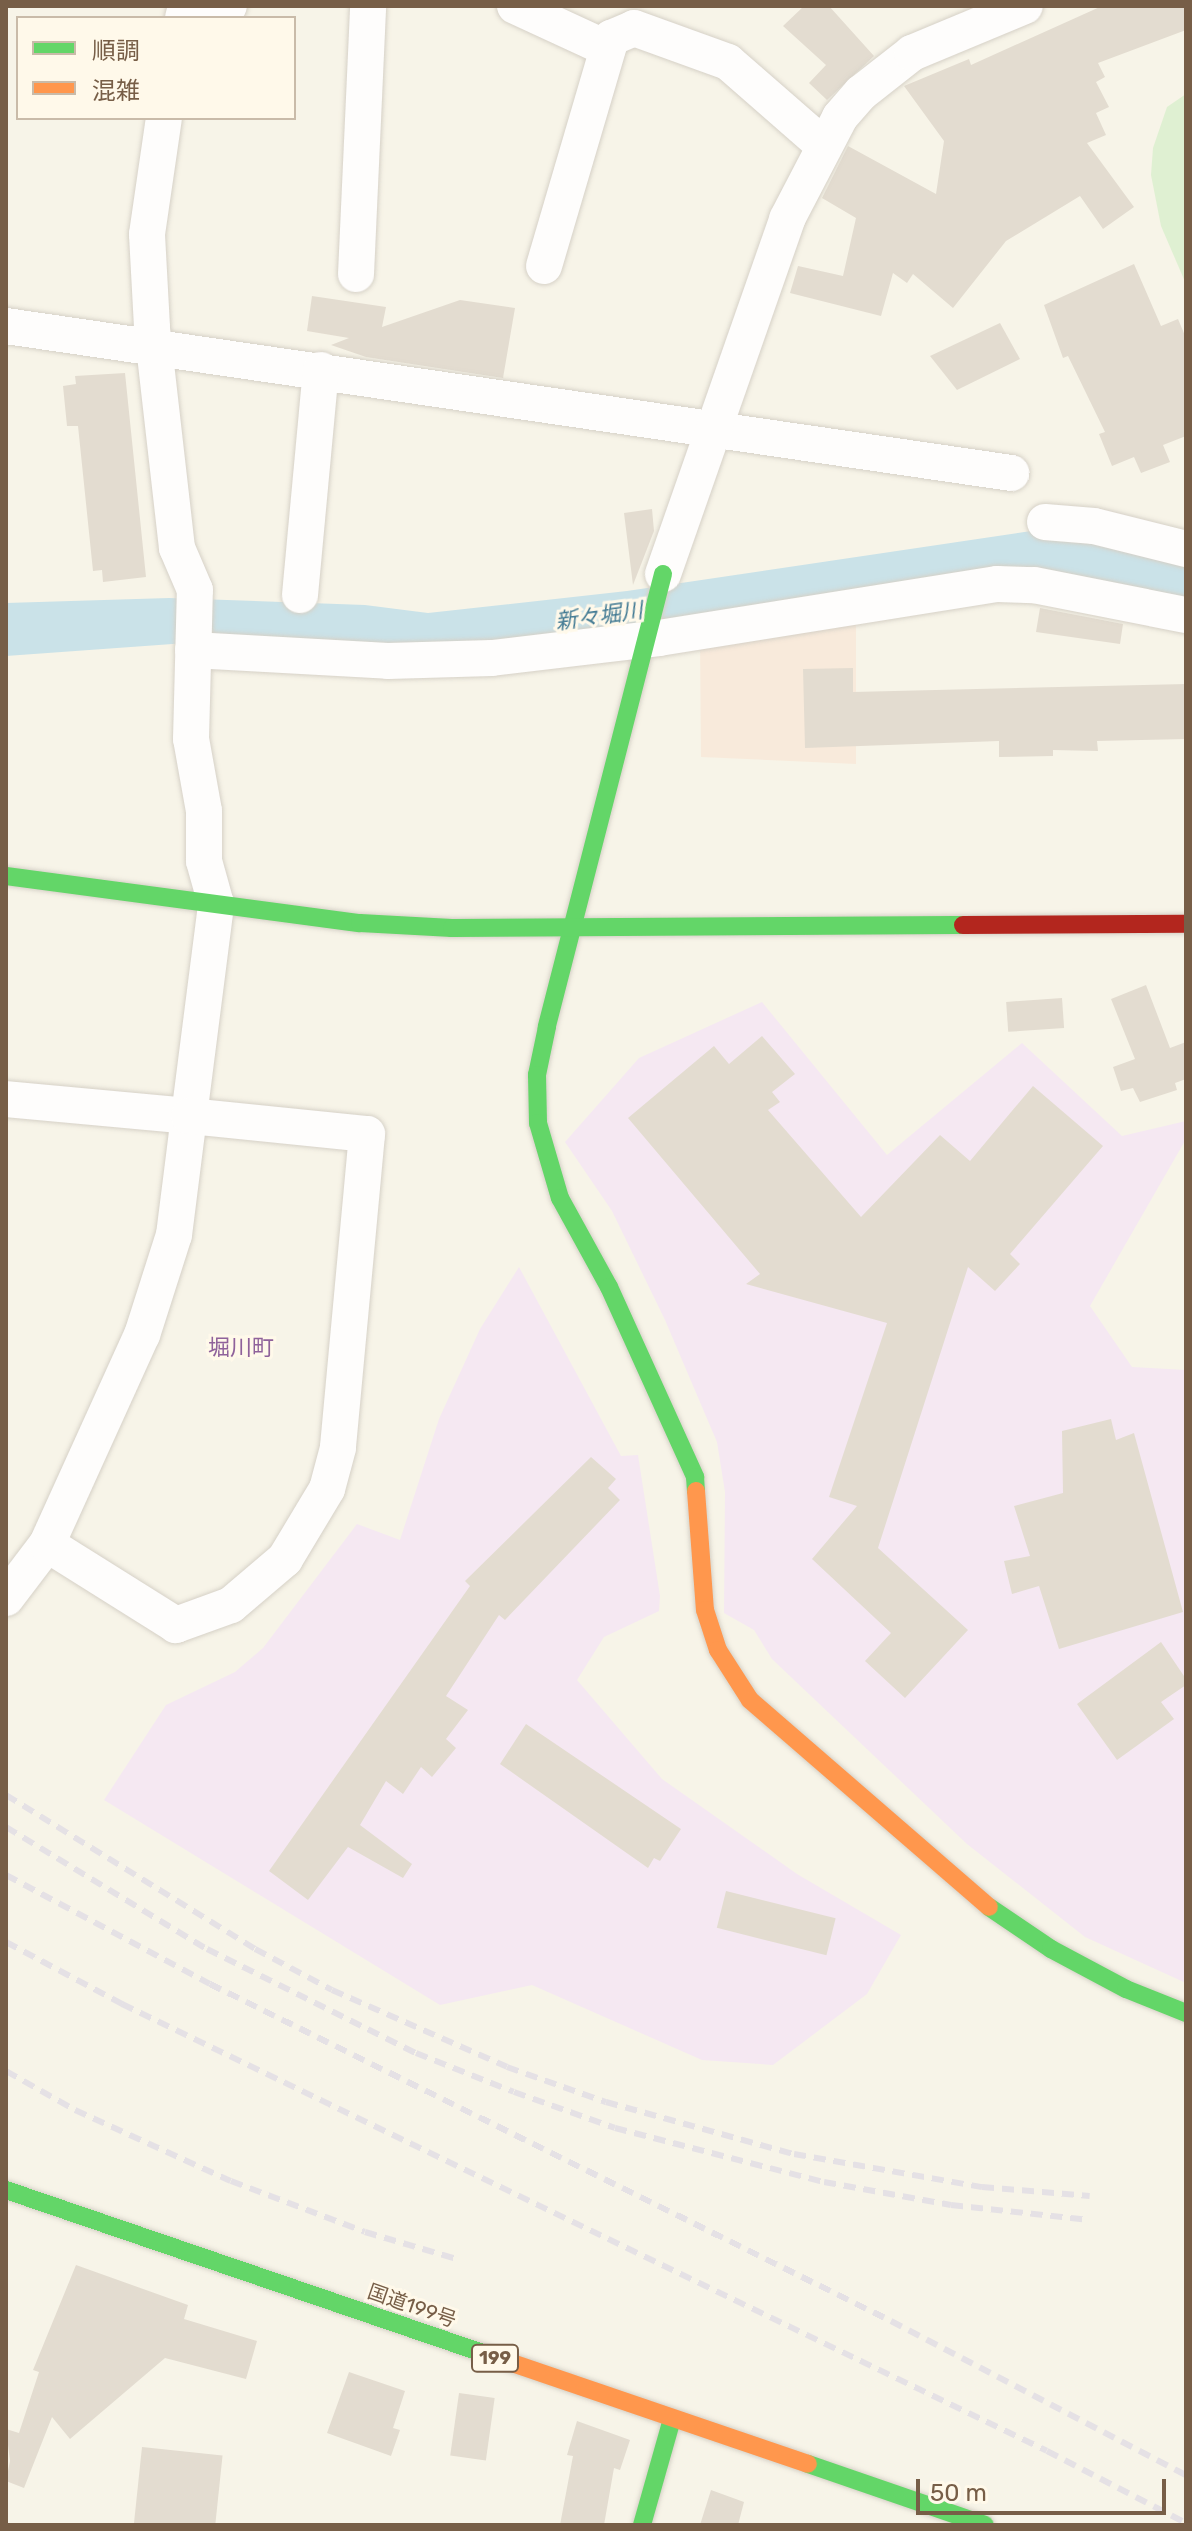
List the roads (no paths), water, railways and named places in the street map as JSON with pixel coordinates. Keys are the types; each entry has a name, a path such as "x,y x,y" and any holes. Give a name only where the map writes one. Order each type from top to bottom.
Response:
{"main road":[{"path":"662,578 537,1075 538,1123 560,1198 609,1287 695,1477 705,1610 718,1650 750,1700 976,1898 1051,1949 1126,1989 1186,2013"},
{"path":"6,876 360,923 572,928 1186,924"},
{"name":"国道199号","path":"6,2190 985,2525"},
{"path":"642,2525 672,2419"}],"street":[{"path":"184,16 185,10 229,6"},
{"path":"356,274 368,6"},
{"path":"515,6 608,49"},
{"path":"662,578 711,427 787,219 823,145 861,93 900,61 1025,6"},
{"path":"544,266 611,38 634,28 728,62 823,145"},
{"path":"6,1598 47,1544 142,1335 174,1235 216,904 204,861 204,811 191,739 195,600 177,548 155,349 147,234 164,120"},
{"path":"6,326 1011,473"},
{"path":"300,595 321,370"},
{"path":"1045,522 1094,526 1186,549"},
{"path":"193,646 457,661 997,584 1034,585 1186,615"},
{"path":"6,1099 367,1134 338,1448 327,1489 307,1530 260,1583 231,1605 176,1625 47,1544"}],"water":[{"name":"新々堀川","path":"1031,531 1186,558 1186,602 1080,576 487,650 228,640 6,656 6,603 169,598 365,605 428,613 627,591"}],"railway":[{"path":"6,1795 255,1949 332,1990 507,2067 606,2102 794,2154 982,2187 1090,2196"},
{"path":"6,1827 207,1949 416,2053 514,2092 615,2128 824,2182 951,2205 1089,2220"},
{"path":"6,1875 210,1984 891,2321 1186,2475"},
{"path":"6,1942 122,2004 1047,2451 1186,2523"},
{"path":"6,2071 75,2110 231,2181 365,2232 457,2259"}],"district":[{"name":"堀川町","path":"241,1348"}]}
